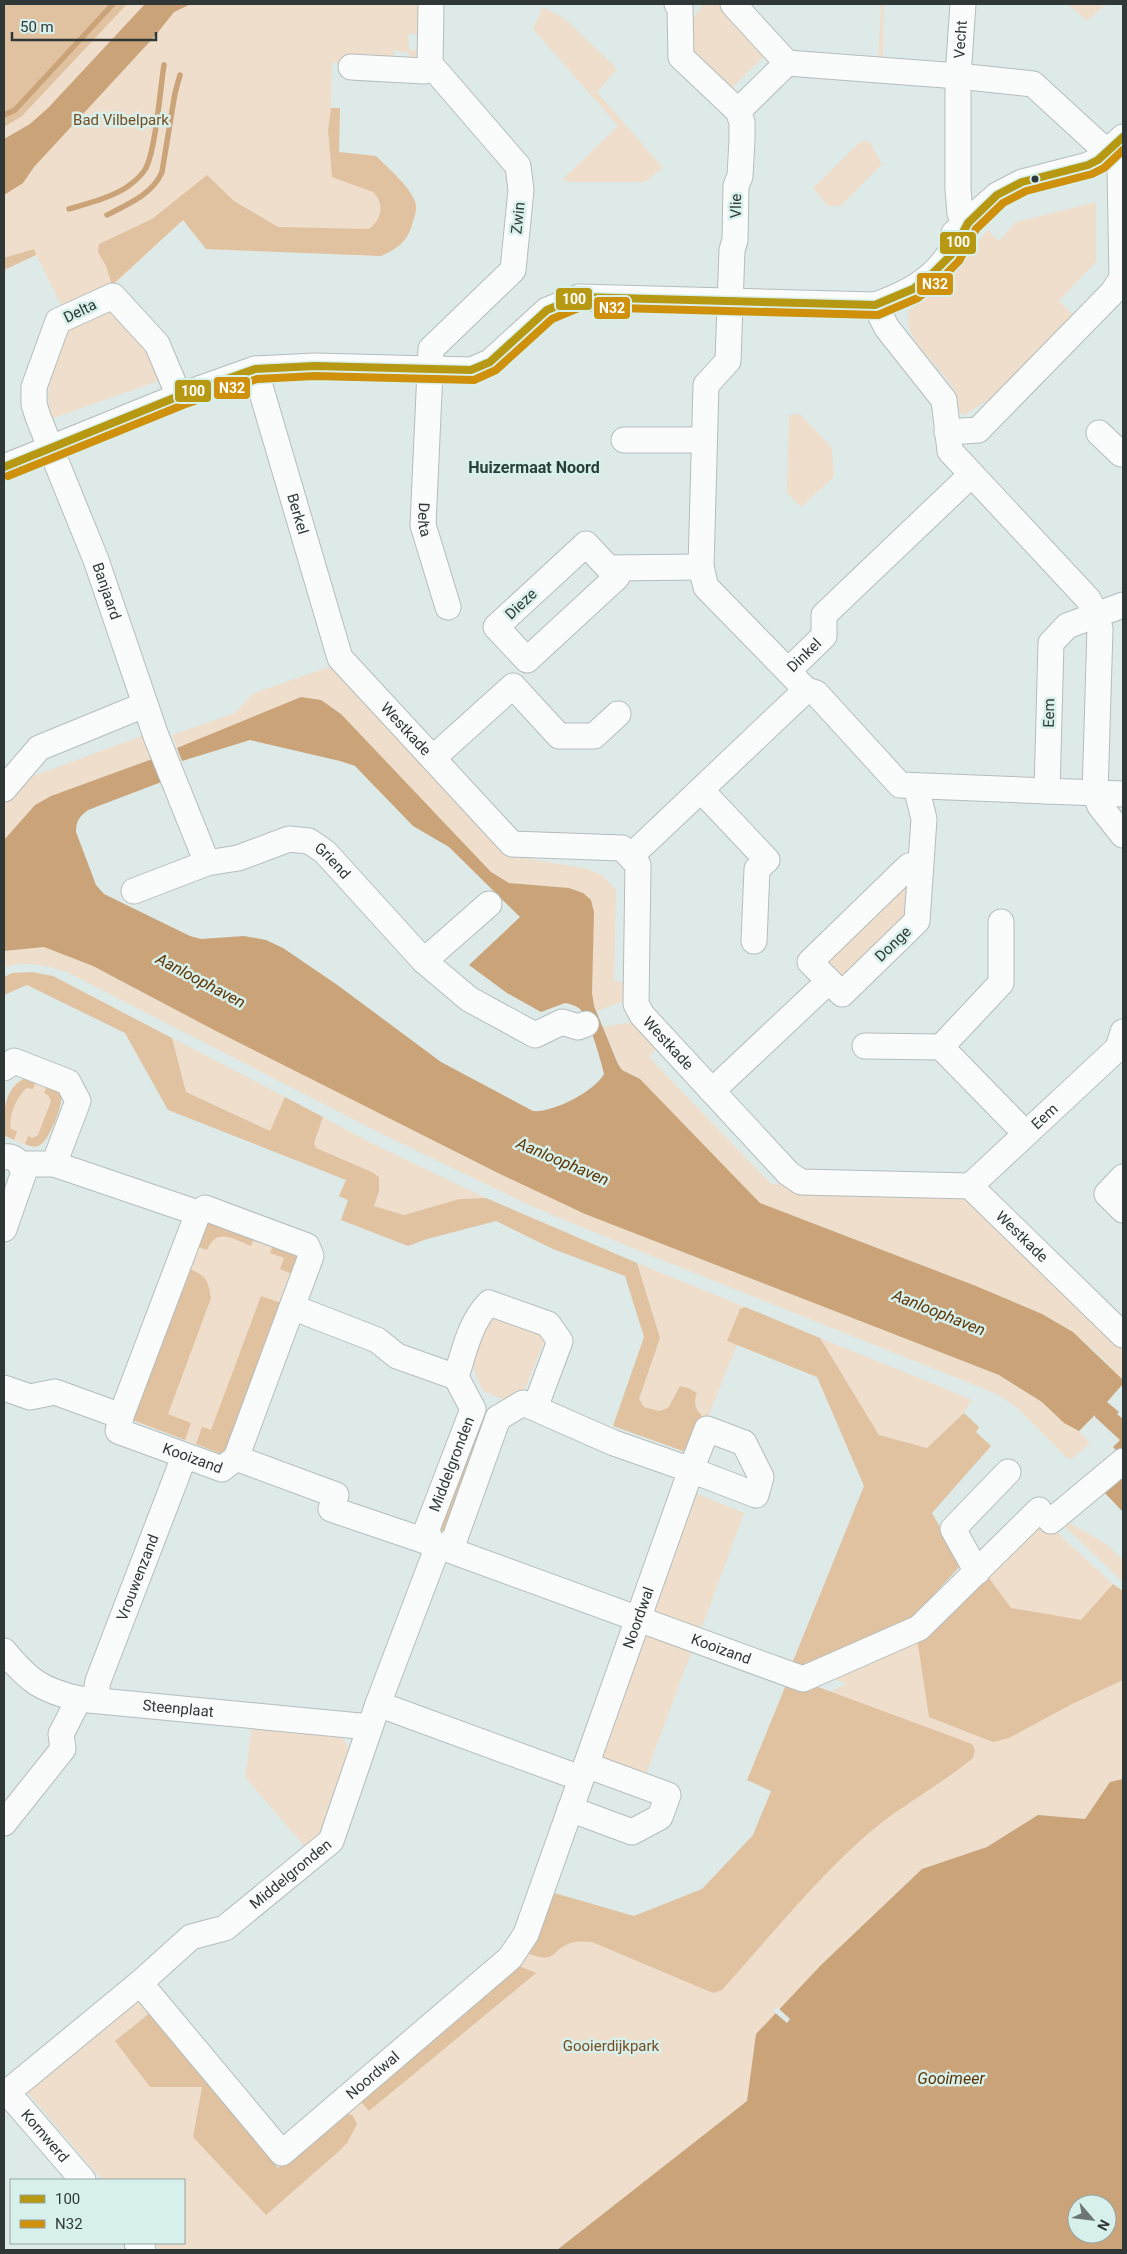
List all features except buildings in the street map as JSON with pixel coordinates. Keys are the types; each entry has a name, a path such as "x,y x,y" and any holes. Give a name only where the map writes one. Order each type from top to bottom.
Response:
{"street":[{"path":"351,67 424,71 430,64 430,4"},
{"path":"677,4 680,7 681,57 738,111 787,63"},
{"path":"733,4 787,63 958,76 1033,84 1094,141 1116,144"},
{"name":"Vecht","path":"963,4 958,76 958,189 960,214 968,223"},
{"name":"Zwin","path":"428,369 431,349 513,270 521,190 518,166 430,64"},
{"name":"Vlie","path":"729,302 732,250 735,240 736,186 740,176 742,140 742,122 738,111"},
{"path":"4,467 179,396 255,369 315,366 471,370 490,362 548,310 579,297 729,302 882,302 945,239 968,223 997,195 1022,182 1088,165 1116,144"},
{"path":"947,432 978,430 1118,299 1122,278 1120,168 1116,144"},
{"name":"Delta","path":"51,448 34,404 34,387 58,321 113,296 157,344 179,396"},
{"path":"729,302 728,361 706,385 701,567 706,587 788,671"},
{"path":"882,302 887,328 944,400 950,452 1088,598 1096,614 1100,629 1095,794 1100,806 1123,835"},
{"name":"Berkel","path":"255,369 340,658"},
{"name":"Delta","path":"428,369 423,525 448,607"},
{"path":"1099,433 1120,454 1123,454"},
{"path":"624,440 704,440"},
{"name":"Banjaard","path":"51,448 96,560 144,705 208,863"},
{"name":"Dinkel","path":"631,856 806,690 788,671 824,636 824,615 971,475"},
{"name":"Dieze","path":"586,544 609,568 617,577 527,660 496,627 586,544"},
{"path":"609,568 701,567"},
{"name":"Eem","path":"1048,791 1051,643 1067,626 1123,605"},
{"name":"Westkade","path":"340,658 512,844 622,848 631,856 638,865 636,1004 638,1011 788,1173 801,1182 970,1186 1123,1335"},
{"path":"433,758 513,686 559,736 594,736 618,714"},
{"path":"806,690 816,692 900,785 1123,794"},
{"path":"4,789 39,748 144,705"},
{"name":"Donge","path":"916,787 924,819 921,864 917,921 842,994 810,962 909,866 921,864"},
{"path":"701,790 767,860 757,869 754,941"},
{"name":"Griend","path":"134,892 208,863 238,858 289,839 309,841 324,852 424,961 469,999 535,1036 562,1022 578,1028 586,1024"},
{"path":"424,961 489,904"},
{"path":"865,1046 940,1047 1001,983 1001,922"},
{"path":"712,1091 829,981"},
{"name":"Eem","path":"970,1186 1118,1048 1122,1040"},
{"name":"Eem","path":"940,1047 1025,1133"},
{"path":"4,1068 14,1061 68,1082 78,1100 54,1164"},
{"path":"12,1161 54,1164 198,1214"},
{"path":"4,1229 24,1172 12,1161"},
{"path":"1123,1177 1107,1194 1123,1210"},
{"path":"4,1388 30,1397 55,1392 121,1416 198,1214 205,1208 307,1246 311,1256 236,1458"},
{"path":"292,1307 377,1340 397,1356 456,1378 480,1312 489,1303 548,1324 560,1340 535,1408"},
{"name":"Middelgronden","path":"438,1546 427,1529 473,1409 456,1378"},
{"name":"Noordwal","path":"140,1983 282,2153 510,1958 526,1934 691,1470 614,1443 523,1403 498,1418"},
{"path":"473,1409 498,1418"},
{"name":"Kooizand","path":"121,1416 118,1431 222,1469 236,1458 336,1494 331,1509 804,1679 920,1628 977,1572 1045,1515 1123,1461"},
{"name":"Middelgronden","path":"5,2093 140,1983 191,1937 225,1928 331,1840 378,1704 438,1546 455,1538 498,1418"},
{"name":"Vrouwenzand","path":"4,1823 63,1749 61,1734 66,1721 87,1699 98,1681 184,1456"},
{"path":"977,1572 953,1529 1008,1472"},
{"name":"Steenplaat","path":"4,1652 21,1672 39,1687 58,1694 87,1699 370,1727"},
{"path":"378,1704 583,1771 668,1795 660,1818 632,1832 570,1809"},
{"name":"Kornwerd","path":"5,2093 82,2179"}],"green space":[{"name":"Bad Vilbelpark","path":"4,4 423,4 421,34 408,34 409,50 421,51 422,57 408,65 409,53 394,50 393,63 332,63 331,108 340,108 339,152 376,156 405,185 416,205 415,217 409,234 399,245 381,256 206,249 183,220 112,286 161,380 51,419 48,396 61,305 36,255 4,270"},
{"path":"704,4 726,4 770,50 730,90 692,50 692,19"},
{"path":"881,4 884,4 883,61 878,62"},
{"path":"1068,4 1106,4 1087,21"},
{"path":"543,7 565,19 617,69 597,92 663,168 645,182 569,182 563,179 618,126 533,29"},
{"path":"869,141 882,164 841,206 828,206 813,188 860,142"},
{"path":"1096,202 1096,262 1059,301 1073,315 995,396 964,415 960,412 954,389 916,342 908,321 909,311 956,267 988,230 999,241 1016,222"},
{"path":"800,414 832,448 834,477 801,507 787,493 789,415"},
{"path":"329,667 336,670 519,857 588,869 602,875 616,890 614,981 627,983 628,1000 596,1011 591,991 594,911 593,904 586,896 566,889 508,882 491,872 336,710 318,701 301,697 177,748 172,735 235,713 254,693"},
{"path":"147,734 155,758 51,796 35,805 4,840 4,803 28,778"},
{"path":"911,871 914,913 846,979 827,972 828,952"},
{"path":"44,947 93,966 214,1030 498,1173 585,1214 999,1375 1042,1402 1064,1423 1079,1431 1090,1443 1074,1457 1068,1459 1016,1407 997,1394 529,1205 380,1133 67,972 27,964 11,965 4,968 4,951"},
{"path":"631,1022 657,1048 649,1057 772,1185 785,1181 963,1194 1123,1344 1123,1386 1121,1379 1101,1357 1073,1332 1042,1314 976,1286 760,1203 640,1079 622,1070 603,1027"},
{"path":"172,1038 285,1097 270,1131 186,1092"},
{"path":"37,1079 61,1095 59,1108 49,1134 45,1141 39,1146 34,1147 4,1136 3,1121 7,1099 13,1087 18,1081"},
{"path":"323,1117 371,1143 486,1198 469,1198 404,1215 374,1206 379,1191 379,1177 372,1172 316,1149 314,1143"},
{"path":"206,1216 300,1251 224,1455 130,1419"},
{"path":"637,1263 745,1307 740,1309 728,1341 737,1345 707,1420 699,1413 695,1398 680,1386 668,1408 659,1411 644,1407 639,1399 660,1338"},
{"path":"505,1314 546,1337 524,1391 504,1400 483,1391 471,1363 488,1320"},
{"path":"820,1338 972,1400 964,1413 927,1448 879,1435"},
{"path":"695,1493 744,1513 701,1630 653,1613"},
{"name":"Gooierdijkpark","path":"1038,1515 1113,1584 1104,1594 1123,1612 1123,1779 1110,1782 1085,1819 1038,1815 987,1847 922,1869 821,1965 756,2034 747,2101 557,2250 161,2250 155,2244 185,2244 185,2179 101,2179 24,2088 137,1995 151,2012 115,2041 202,2087 275,2177 569,1912 678,1919 771,1839 796,1707 847,1684 828,1676 992,1583 983,1570"},
{"path":"1064,1520 1106,1544 1123,1560 1123,1582 1061,1523"},
{"path":"648,1628 694,1645 645,1777 599,1760"},
{"path":"252,1725 335,1735 344,1739 347,1744 349,1754 320,1836 306,1848 245,1777"}],"shaded area":[{"path":"4,4 127,4 22,116 4,127"},
{"path":"331,108 340,108 339,152 376,156 399,179 414,199 416,208 414,219 409,234 399,245 381,256 206,249 183,220 112,285 106,266 98,252 99,244 152,219 207,175 234,201 278,227 369,229 379,216 380,206 377,197 373,192 332,177 328,130"},
{"path":"34,249 36,255 4,270 4,258"},
{"path":"32,972 53,976 172,1038 186,1092 270,1131 285,1097 323,1117 314,1143 316,1148 372,1172 379,1177 379,1191 374,1206 404,1215 460,1199 486,1198 637,1263 660,1338 639,1399 644,1407 659,1411 668,1408 680,1386 697,1393 695,1401 697,1408 707,1420 694,1455 613,1426 644,1337 625,1276 553,1249 496,1221 427,1239 408,1246 341,1220 348,1200 339,1196 346,1180 168,1110 125,1033 27,985 4,995 4,977 12,973"},
{"path":"28,1077 37,1079 33,1089 27,1088 23,1091 14,1107 10,1124 11,1129 17,1131 14,1140 4,1135 5,1109 9,1093 20,1081"},
{"path":"48,1083 56,1088 61,1096 60,1107 58,1115 44,1142 34,1147 25,1144 28,1136 33,1138 38,1135 51,1101 48,1095 44,1093"},
{"path":"206,1216 255,1235 251,1246 232,1238 221,1237 211,1243 207,1250 195,1246"},
{"path":"274,1242 300,1251 292,1274 280,1269 284,1258 270,1253"},
{"path":"187,1268 205,1278 209,1286 211,1298 168,1414 191,1423 185,1440 130,1419"},
{"path":"261,1296 281,1303 224,1455 196,1444 202,1427 211,1430"},
{"path":"745,1307 820,1338 879,1435 927,1448 964,1413 979,1427 976,1432 991,1446 932,1513 961,1565 903,1628 805,1671 791,1666 864,1486 817,1377 727,1341 740,1309"},
{"path":"475,1418 489,1423 449,1533 432,1527"},
{"path":"983,1570 1011,1608 1081,1620 1113,1584 1123,1591 1123,1680 1070,1705 1009,1738 993,1742 929,1717 917,1638"},
{"path":"788,1680 810,1684 972,1744 975,1750 973,1758 946,1779 889,1817 862,1839 807,1894 722,1990 713,1993 592,1942 567,1944 550,1957 536,1956 524,1952 551,1892 634,1916 702,1889 753,1835 771,1791 747,1780"},
{"path":"512,1963 536,1973 369,2111 358,2098"},
{"path":"151,2012 278,2168 344,2112 353,2116 357,2124 347,2143 266,2215 193,2137 202,2087 150,2087 115,2041"}],"water":[{"path":"145,4 191,4 174,12 155,36 34,167 23,183 4,195 4,139 30,124 48,108"},
{"name":"Aanloophaven","path":"301,697 321,700 341,714 491,872 509,883 569,888 583,893 591,900 594,912 592,993 594,1006 618,1064 622,1070 640,1079 760,1203 976,1286 1042,1314 1073,1332 1122,1379 1122,1385 1107,1402 1119,1412 1117,1414 1123,1419 1123,1457 1113,1447 1120,1440 1095,1415 1079,1431 1064,1423 1042,1402 999,1375 585,1214 498,1173 214,1030 93,966 44,947 4,951 4,840 35,805 51,796 155,758 164,781 88,810 77,822 76,832 96,885 104,894 190,936 201,939 244,936 266,940 283,948 336,984 441,1062 533,1111 541,1111 562,1105 592,1087 604,1074 591,1030 580,1009 565,1003 541,1012 507,993 469,965 520,917 449,847 413,826 355,766 250,740 182,761 177,748"},
{"path":"1123,1468 1123,1512 1102,1490"},
{"name":"Gooimeer","path":"1123,1779 1123,2250 557,2250 747,2101 756,2034 821,1965 922,1869 987,1847 1038,1815 1085,1819 1110,1782"}],"pier":[{"path":"777,2007 790,2019 787,2023 773,2011"}],"waterway":[{"path":"4,115 15,110 113,4"},
{"path":"69,209 120,191 140,176 146,168 152,147 164,65"},
{"path":"107,215 139,198 158,180 162,172 175,93 180,75"}],"transit line":[{"name":"100","path":"4,467 179,396 255,369 315,366 471,370 490,362 547,310 579,297 875,305 913,289 933,273 951,255 968,223 997,195 1022,182 1088,165 1098,160 1123,137"},
{"name":"N32","path":"8,476 183,405 257,379 315,376 474,380 496,370 552,319 581,307 878,315 918,298 939,281 959,261 976,229 1003,203 1026,191 1092,174 1104,168 1123,150"}],"district":[{"name":"Huizermaat Noord","path":"534,467"}]}
